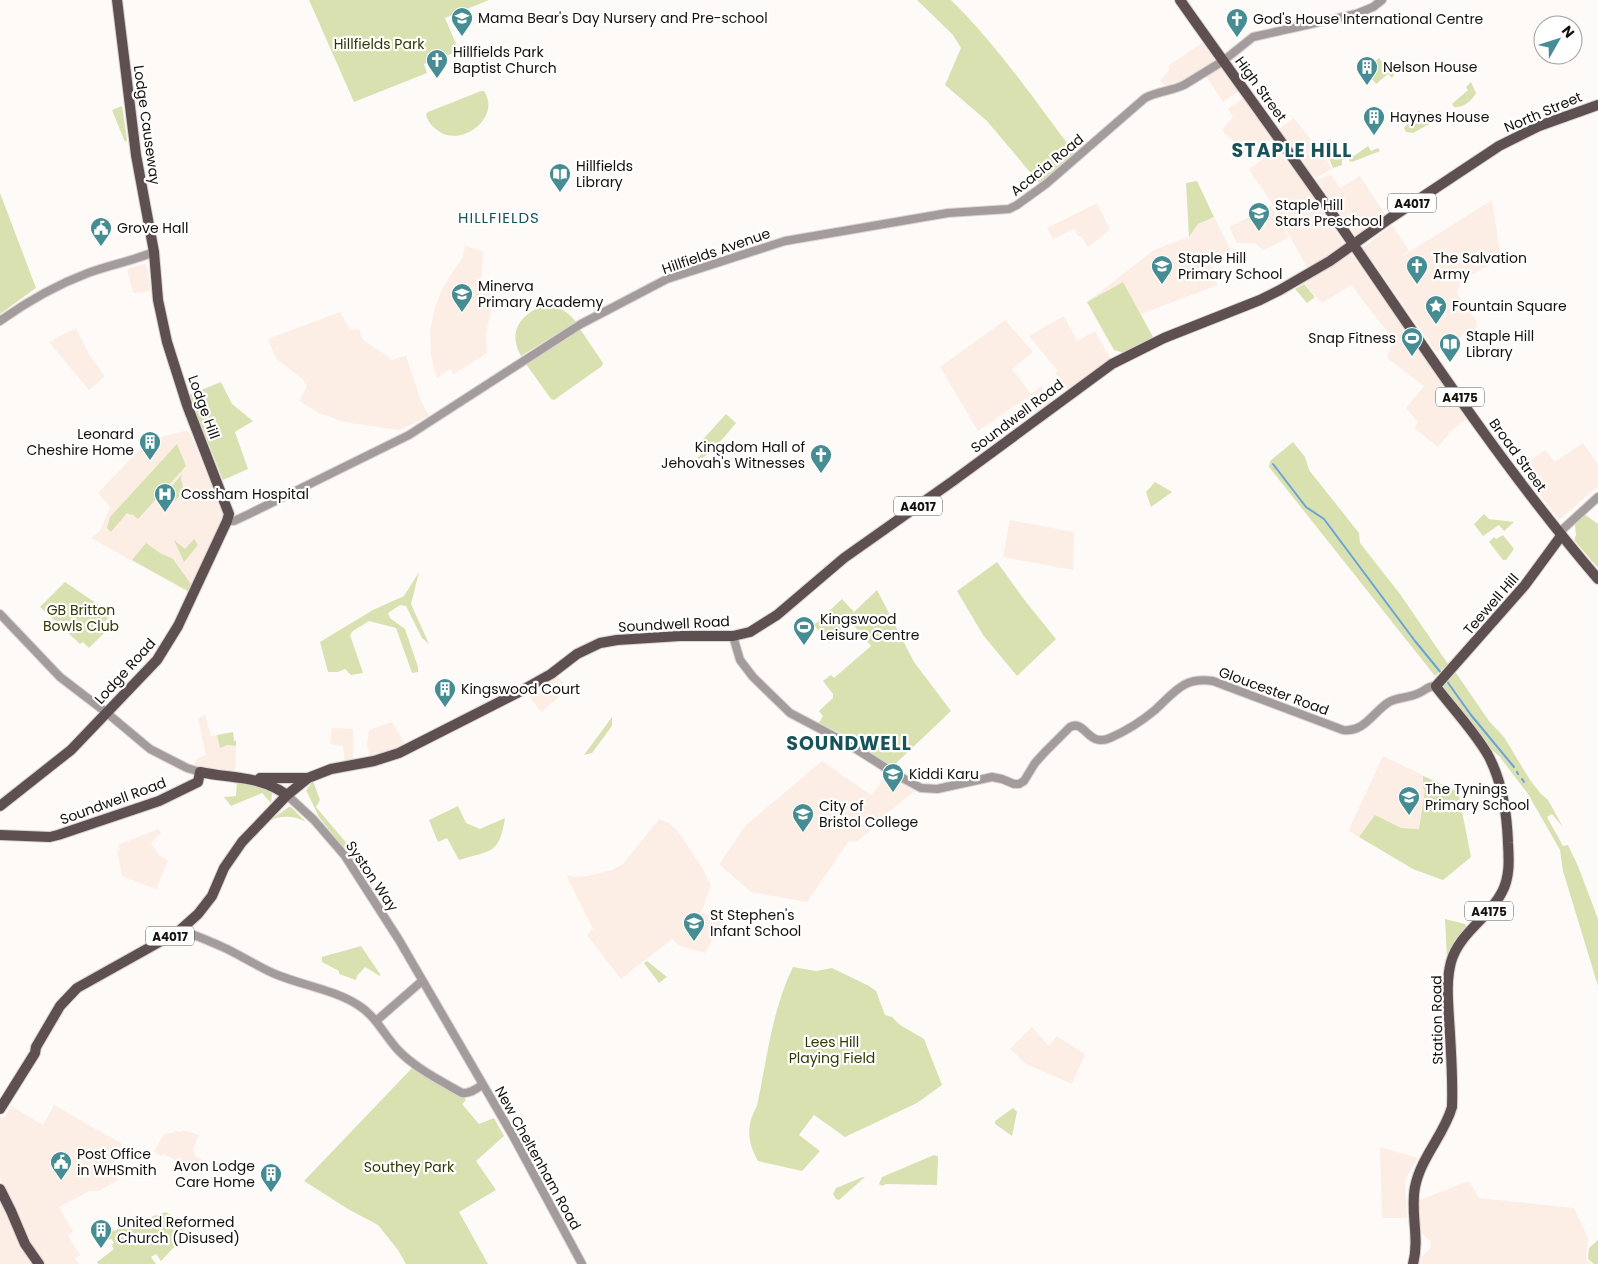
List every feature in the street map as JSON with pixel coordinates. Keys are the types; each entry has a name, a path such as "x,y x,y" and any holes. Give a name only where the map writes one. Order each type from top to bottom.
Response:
{"main road":[{"name":"Lodge Causeway","path":"117,0 138,174 154,252 153,262 158,300"},
{"name":"High Street","path":"1180,0 1353,244"},
{"name":"North Street","path":"1353,244 1499,146 1539,126 1598,105"},
{"name":"Broad Street","path":"1353,244 1491,444 1561,536 1598,579"},
{"name":"Soundwell Road","path":"288,795 308,778 331,769 374,761 400,753 519,692 551,674 577,654 600,644 617,640 644,638 733,636 750,632 764,625 844,558 953,482 1112,364 1164,338 1267,297 1312,273 1353,244"},
{"name":"Lodge Hill","path":"158,300 166,342 187,405 228,508 227,521"},
{"name":"Lodge Road","path":"0,806 71,750 152,666 168,645 227,521"},
{"name":"Teewell Hill","path":"1438,683 1525,586 1561,536"},
{"name":"Station Road","path":"1413,1264 1416,1242 1413,1203 1415,1187 1433,1144 1450,1116 1452,1107 1448,991 1452,962 1465,937 1490,910 1502,891 1508,875 1509,860 1505,812 1497,776 1479,741 1439,691 1438,683"},
{"name":"Soundwell Road","path":"0,834 50,837 58,835 159,801 198,782 200,772"},
{"path":"200,772 249,778 308,778"},
{"path":"249,778 265,783 288,795"},
{"name":"A4017","path":"0,1109 35,1053 36,1047 57,1011 70,994 93,978 182,930 212,896 224,868 242,842 288,795"},
{"path":"0,1189 25,1244 39,1264"}],"street":[{"name":"Acacia Road","path":"862,228 948,213 1009,209 1046,184 1145,98 1154,93 1184,85 1223,61 1246,42 1260,34 1356,14 1373,7 1382,0"},
{"name":"Hillfields Avenue","path":"227,521 234,521 249,514 409,435 581,324 667,279 785,241 862,228"},
{"path":"0,321 25,303 58,286 89,273 154,252"},
{"path":"1561,536 1563,529 1598,497"},
{"path":"0,614 60,677 150,749 187,768 200,772"},
{"name":"Gloucester Road","path":"733,636 740,660 753,677 790,712 845,742 911,783 922,788 934,789 992,777 1019,784 1024,781 1035,763 1070,727 1078,726 1095,739 1103,740 1110,738 1133,726 1154,710 1175,690 1188,682 1197,680 1213,681 1349,731 1360,727 1390,702 1417,694 1438,683"},
{"name":"Syston Way","path":"288,795 314,820 345,856 399,940 482,1085"},
{"name":"New Cheltenham Road","path":"182,930 275,974 344,998 365,1010 399,1050 415,1064 466,1094 482,1085 513,1136 582,1264"},
{"path":"376,1021 422,981"}],"shaded area":[{"path":"1203,42 1216,61 1183,84 1170,87 1160,81 1170,69 1168,66"},
{"path":"1222,65 1239,91 1223,102 1206,76"},
{"path":"1244,98 1272,138 1250,155 1222,131 1233,117 1228,109"},
{"path":"1294,118 1332,169 1315,178 1279,129"},
{"path":"1276,148 1301,179 1347,248 1309,271 1271,202 1249,170"},
{"path":"1331,175 1340,188 1360,176 1386,216 1356,235 1316,180"},
{"path":"1492,200 1501,258 1461,281 1457,294 1476,320 1478,326 1436,352 1363,248 1392,225 1409,250 1401,257"},
{"path":"1097,203 1110,230 1088,247 1074,229 1053,239 1047,228"},
{"name":"Staple Hill Stars Preschool","path":"1271,206 1289,238 1263,250 1255,243 1237,243 1229,227"},
{"name":"Staple Hill Primary School","path":"1214,217 1231,251 1211,263 1214,271 1212,273 1218,285 1141,314 1154,339 1114,350 1087,302 1154,250 1189,237 1198,224"},
{"name":"Minerva Primary Academy","path":"465,246 483,251 481,286 494,299 486,333 487,353 454,374 450,369 437,378 431,356 430,332 432,320 443,287 463,256"},
{"path":"1350,252 1468,418 1453,429 1438,447 1414,428 1418,422 1406,408 1424,386 1387,358 1393,339 1351,285 1322,303 1304,284"},
{"path":"144,264 147,267 151,291 133,293 127,269"},
{"path":"340,312 350,330 359,329 363,340 392,360 406,355 421,401 429,416 400,430 345,422 319,413 299,401 307,386 303,379 276,359 268,339"},
{"path":"1064,316 1077,341 1095,331 1111,360 1068,389 1055,373 1060,369 1057,370 1029,336"},
{"path":"1005,320 1033,352 1012,369 1031,394 1041,386 1044,389 1042,391 1052,403 1038,413 1026,398 978,431 940,367"},
{"path":"76,328 90,356 105,376 89,390 49,342"},
{"name":"Cossham Hospital","path":"185,431 190,433 224,515 188,592 91,538 100,531 110,507 98,493 149,440"},
{"path":"1583,443 1598,464 1598,486 1559,520 1520,468 1545,450 1555,462"},
{"path":"1010,520 1074,532 1073,570 1003,557"},
{"path":"557,676 566,685 560,696 541,712 527,693"},
{"path":"205,715 211,736 217,735 220,747 227,745 236,746 235,772 208,770 194,765 198,758 206,755 198,718"},
{"path":"392,722 406,745 370,757 367,745 369,730"},
{"path":"332,728 353,729 353,762 345,763 343,746 330,744"},
{"name":"The Tynings Primary School","path":"1383,756 1458,792 1471,857 1443,880 1413,869 1349,831"},
{"name":"City of Bristol College","path":"822,761 871,795 887,774 916,790 887,813 870,831 856,842 849,841 807,902 751,892 719,864 746,825"},
{"path":"659,819 669,823 679,833 703,869 711,886 701,913 724,919 705,953 680,946 672,939 621,979 587,935 593,929 566,875 574,877 587,876 612,870 623,864"},
{"path":"158,829 161,833 151,843 158,854 168,861 156,889 122,876 117,851 120,850 118,845"},
{"path":"1032,1027 1049,1046 1057,1036 1085,1054 1072,1084 1026,1064 1010,1049"},
{"path":"54,1105 122,1144 110,1171 118,1180 99,1191 89,1191 59,1207 73,1232 68,1235 80,1255 75,1259 79,1264 44,1264 31,1248 0,1178 0,1116 2,1119 4,1118 11,1106 43,1125"},
{"path":"175,1130 199,1135 193,1149 195,1156 207,1162 201,1172 163,1154 162,1156 154,1152 164,1134 174,1132"},
{"path":"1380,1147 1418,1158 1405,1180 1407,1218 1382,1218"},
{"path":"1469,1181 1479,1198 1574,1208 1588,1238 1586,1260 1592,1264 1418,1264 1420,1258 1431,1248 1430,1241 1418,1229 1417,1201"},
{"path":"0,1202 22,1246 33,1264 0,1264"}],"green space":[{"name":"Hillfields Park","path":"309,0 489,0 445,18 459,51 424,64 427,73 354,102"},
{"path":"917,0 951,0 1001,55 1075,154 1040,184 987,121 945,85 961,48 953,35"},
{"path":"1379,58 1389,71 1393,68 1395,73 1392,78 1388,74 1376,84 1364,69"},
{"path":"1471,82 1476,93 1474,96 1464,105 1454,107 1452,104 1468,90 1466,87"},
{"path":"484,91 488,101 487,111 483,120 476,128 457,136 446,135 437,130 429,121 426,114 428,112"},
{"path":"122,106 127,140 125,142 112,110"},
{"path":"1419,110 1431,123 1413,133 1406,132 1404,128"},
{"path":"1330,139 1335,147 1330,152 1335,159 1347,151 1346,158 1342,160 1342,165 1333,168 1324,146"},
{"path":"1368,146 1371,151 1378,148 1380,151 1352,162 1349,161 1349,152 1354,156"},
{"path":"1197,181 1214,217 1198,224 1189,237 1186,183"},
{"path":"0,193 36,288 0,314"},
{"path":"1123,282 1154,339 1124,353 1114,350 1087,302"},
{"path":"1304,284 1315,297 1307,303 1295,289"},
{"path":"544,305 562,310 576,322 521,356 515,339 519,325 529,313"},
{"path":"580,329 603,363 602,366 554,400 551,399 526,364"},
{"path":"221,382 232,404 253,421 235,432 248,469 223,480 189,395"},
{"path":"726,414 736,423 706,455 685,470 702,454 697,446"},
{"path":"1293,442 1305,457 1309,470 1359,533 1360,543 1400,594 1448,664 1435,676 1269,467 1270,461"},
{"path":"177,444 186,466 138,519 132,514 127,513 111,532 107,528 110,517"},
{"path":"182,474 181,479 184,491 175,501 166,493"},
{"path":"1155,482 1172,492 1151,507 1146,492"},
{"path":"1484,514 1489,519 1514,522 1504,531 1499,525 1483,536 1474,524"},
{"path":"1584,514 1598,524 1598,568 1574,540 1576,535 1575,524"},
{"path":"1503,535 1514,549 1506,560 1503,560 1489,542 1494,537 1496,539"},
{"path":"194,539 198,545 184,562 174,540 185,549"},
{"path":"146,543 173,559 191,584 188,591 132,560"},
{"path":"997,562 1056,639 1017,676 983,635 957,591"},
{"path":"419,572 411,604 429,644 422,638 406,606 400,605 388,613 390,618 405,629 418,672 412,673 396,628 369,621 350,635 363,673 351,675 345,669 338,672 328,672 320,642 373,610 404,596"},
{"name":"GB Britton Bowls Club","path":"65,582 112,614 101,626 106,631 89,648 83,642 80,644 40,607"},
{"path":"877,590 914,662 951,711 892,767 846,736 819,723 823,716 819,711 833,698 833,694 823,681 831,675 834,678 871,646 851,622 839,631 841,633 829,643 814,625 842,599 854,612"},
{"path":"1454,670 1489,721 1504,737 1530,780 1548,800 1563,827 1552,814 1547,817 1563,846 1568,845 1598,919 1598,986 1563,871 1560,850 1528,794 1499,756 1485,744 1441,688"},
{"path":"612,717 612,726 592,753 584,755"},
{"path":"233,732 236,746 227,745 220,748 217,735"},
{"name":"The Tynings Primary School","path":"1423,776 1458,792 1471,857 1443,880 1413,869 1359,837 1375,815 1401,828 1419,829 1425,791 1423,788"},
{"path":"237,781 272,793 271,803 262,793 231,806 224,797 236,796"},
{"path":"313,781 320,800 316,807 354,852 371,881 366,879 355,862 319,817 306,790"},
{"path":"458,806 466,823 480,829 505,818 500,839 492,849 459,860 447,838 438,842 429,820"},
{"path":"289,807 306,822 297,818 286,817 276,818 267,822"},
{"path":"1445,919 1465,924 1467,927 1455,940 1449,958 1447,958"},
{"path":"361,946 380,976 365,967 356,980 339,974 339,971 322,962 322,957"},
{"path":"647,961 667,977 659,983 644,963"},
{"name":"Lees Hill Playing Field","path":"793,967 816,971 832,968 876,991 885,1015 892,1017 900,1025 924,1039 942,1085 917,1103 845,1137 814,1115 799,1135 820,1151 802,1171 758,1161 754,1154 749,1134 753,1113 757,1106 775,1017"},
{"name":"Southey Park","path":"412,1068 462,1095 466,1100 462,1104 479,1124 494,1118 504,1136 476,1161 496,1190 459,1212 488,1264 406,1264 398,1250 378,1225 348,1209 304,1181"},
{"path":"1013,1108 1017,1112 1012,1136 995,1124 995,1121"},
{"path":"934,1155 938,1157 937,1185 886,1184 882,1186 879,1184 882,1177"},
{"path":"865,1177 839,1200 836,1199 833,1194 836,1188"},
{"path":"166,1212 185,1225 175,1246 161,1261 156,1254 151,1257 156,1264 98,1264 97,1262 114,1249 112,1246 114,1242 104,1236 106,1234"},
{"path":"1598,1240 1598,1264 1594,1264 1588,1259 1589,1248"}],"waterway":[{"path":"1273,464 1306,507 1324,519 1442,674"},
{"path":"1446,680 1471,715 1514,767"}],"place":[{"name":"Mama Bear's Day Nursery and Pre-school","path":"462,37"},
{"name":"God's House International Centre","path":"1237,38"},
{"name":"Hillfields Park Baptist Church","path":"437,79"},
{"name":"Nelson House","path":"1367,86"},
{"name":"Haynes House","path":"1374,136"},
{"name":"Hillfields Library","path":"560,193"},
{"name":"Staple Hill Stars Preschool","path":"1259,232"},
{"name":"Grove Hall","path":"101,247"},
{"name":"Staple Hill Primary School","path":"1162,285"},
{"name":"The Salvation Army","path":"1417,285"},
{"name":"Minerva Primary Academy","path":"462,313"},
{"name":"Fountain Square","path":"1436,325"},
{"name":"Snap Fitness","path":"1412,357"},
{"name":"Staple Hill Library","path":"1450,363"},
{"name":"Leonard Cheshire Home","path":"150,461"},
{"name":"Kingdom Hall of Jehovah's Witnesses","path":"821,474"},
{"name":"Cossham Hospital","path":"165,513"},
{"name":"Kingswood Leisure Centre","path":"804,646"},
{"name":"Kingswood Court","path":"445,708"},
{"name":"Kiddi Karu","path":"893,793"},
{"name":"The Tynings Primary School","path":"1409,816"},
{"name":"City of Bristol College","path":"803,833"},
{"name":"St Stephen's Infant School","path":"694,942"},
{"name":"Post Office in WHSmith","path":"61,1181"},
{"name":"Avon Lodge Care Home","path":"271,1193"},
{"name":"United Reformed Church (Disused)","path":"101,1249"}],"district":[{"name":"STAPLE HILL","path":"1292,150"},
{"name":"HILLFIELDS","path":"499,217"},
{"name":"SOUNDWELL","path":"849,743"}]}
